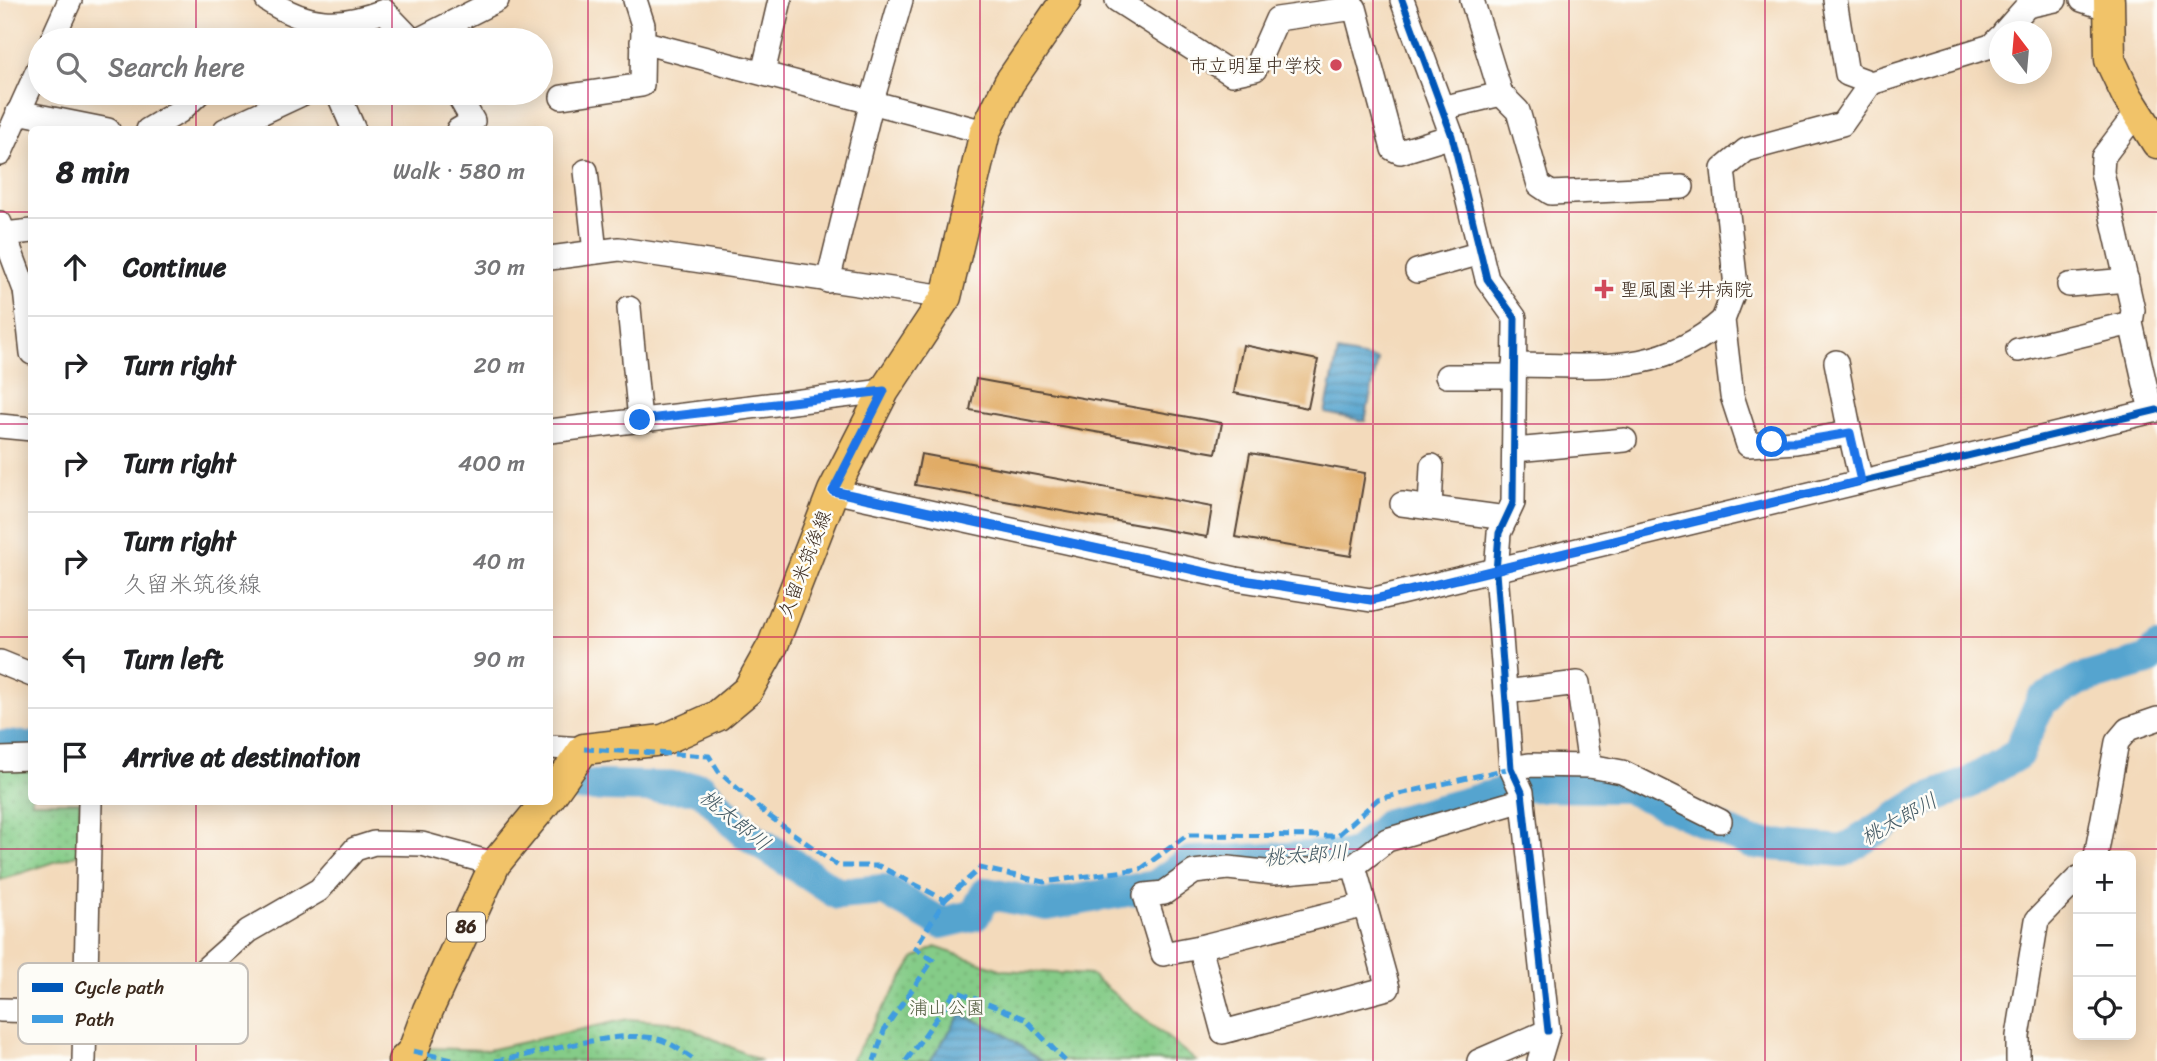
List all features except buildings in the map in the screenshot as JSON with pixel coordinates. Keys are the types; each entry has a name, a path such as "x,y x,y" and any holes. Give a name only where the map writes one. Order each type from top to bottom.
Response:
{"main road":[{"name":"久留米筑後線","path":"584,749 663,740 717,716 748,690 773,645 833,491 884,391 946,297 985,132 1009,83 1066,0"},
{"path":"2100,3 2110,60 2151,130"},
{"path":"553,793 584,749"},
{"name":"86","path":"403,1061 413,1051 428,1010 495,864 544,805"}],"street":[{"path":"57,28 70,0"},
{"path":"267,0 282,10 319,24 358,20 384,10 408,28"},
{"path":"443,28 497,0"},
{"path":"562,97 642,85 643,25 635,0"},
{"path":"764,73 780,0"},
{"path":"828,281 872,101 901,0"},
{"path":"1117,0 1232,74 1255,69 1277,19 1355,8 1393,149 1400,152 1452,136"},
{"path":"1402,0 1452,136 1487,279 1515,318 1513,503 1499,533 1496,572 1510,768 1523,800 1548,1031 1539,1061"},
{"path":"1472,0 1501,94 1518,111 1539,185 1551,193 1682,187"},
{"path":"1835,0 1847,74 1871,83 1989,47"},
{"path":"2014,21 2027,6 2055,0"},
{"path":"642,42 985,132"},
{"path":"1447,376 1635,365 1682,350 1700,341 1723,320 1736,286 1723,169 1746,150 1842,124 1871,83"},
{"path":"0,154 28,91"},
{"path":"1442,108 1501,94"},
{"path":"155,126 186,105"},
{"path":"234,126 279,105"},
{"path":"343,105 352,126"},
{"path":"464,105 473,121 465,126"},
{"path":"18,112 88,126"},
{"path":"833,491 1236,579 1371,600 1496,572 2154,411 2131,323 2133,310 2102,172 2103,157 2151,130"},
{"path":"586,171 595,252"},
{"path":"28,231 2,228 24,290 28,322"},
{"path":"553,258 619,249 946,297"},
{"path":"1417,271 1480,253"},
{"path":"2069,285 2127,280"},
{"path":"629,308 640,420"},
{"path":"1723,320 1732,396 1748,445 1796,442 1850,433"},
{"path":"2018,349 2131,323"},
{"path":"1836,362 1861,481"},
{"path":"553,431 884,391"},
{"path":"0,426 28,429"},
{"path":"1515,450 1625,440"},
{"path":"1430,508 1432,466"},
{"path":"1402,504 1506,519"},
{"path":"0,662 28,673"},
{"path":"1505,692 1578,683 1590,766"},
{"path":"2097,851 2117,742 2128,730 2157,719"},
{"path":"553,747 584,749"},
{"path":"0,759 28,758"},
{"path":"1510,768 1529,765 1590,766 1633,776 1720,821"},
{"path":"1365,905 1163,954 1145,895 1164,893 1194,872 1228,868 1274,873 1354,866 1387,840 1523,800"},
{"path":"85,963 90,805"},
{"path":"212,963 248,931 319,890 355,849 374,843 422,844 495,864"},
{"path":"1200,947 1223,1032 1388,988 1354,866"},
{"path":"2018,1061 2018,1036 2037,920 2073,883"},
{"path":"0,1010 18,1010"},
{"path":"1479,1061 1548,1031"}],"green space":[{"path":"28,764 28,805 80,805 79,854 0,880 0,765"},
{"name":"浦山公園","path":"935,947 1003,970 1091,975 1196,1061 851,1061 914,959"},
{"path":"628,1019 679,1023 761,1061 414,1061 427,1048 488,1050"}],"water":[{"path":"1338,352 1378,360 1365,421 1325,413"},
{"path":"961,1014 1002,1032 1041,1061 930,1061"}],"waterway":[{"name":"桃太郎川","path":"553,785 701,788 744,832 838,894 884,890 941,923 975,915 986,893 1047,905 1155,886 1189,862 1355,855 1389,824 1528,786 1626,787 1751,843 1843,851 1923,801 1969,783 2018,754 2041,701 2079,680 2148,660 2157,649"},
{"name":"桃太郎川","path":"0,746 28,747"}],"marked path":[{"path":"584,749 709,756 719,772 765,813 838,866 879,866 945,900 915,948 933,960 885,1028 874,1061"},
{"path":"945,900 980,868 1044,882 1141,869 1187,835 1337,836 1378,799 1511,768"},
{"path":"906,1061 956,991 1025,1019 1065,1061"},
{"path":"495,1061 621,1037 658,1039 696,1061"},
{"path":"413,1051 457,1061"}],"cycle path":[{"path":"1402,0 1452,136 1487,279 1515,318 1513,503 1499,533 1496,572 1511,768 1522,792 1548,1031"},
{"path":"833,491 1236,579 1371,600 2157,410"}],"place":[{"name":"市立明星中学校","path":"1336,65"},
{"name":"聖風園半井病院","path":"1604,289"}],"route":[{"path":"640,420 884,391 833,491 1236,579 1371,600 1496,572 1861,481 1850,433 1796,442 1772,442"}]}
